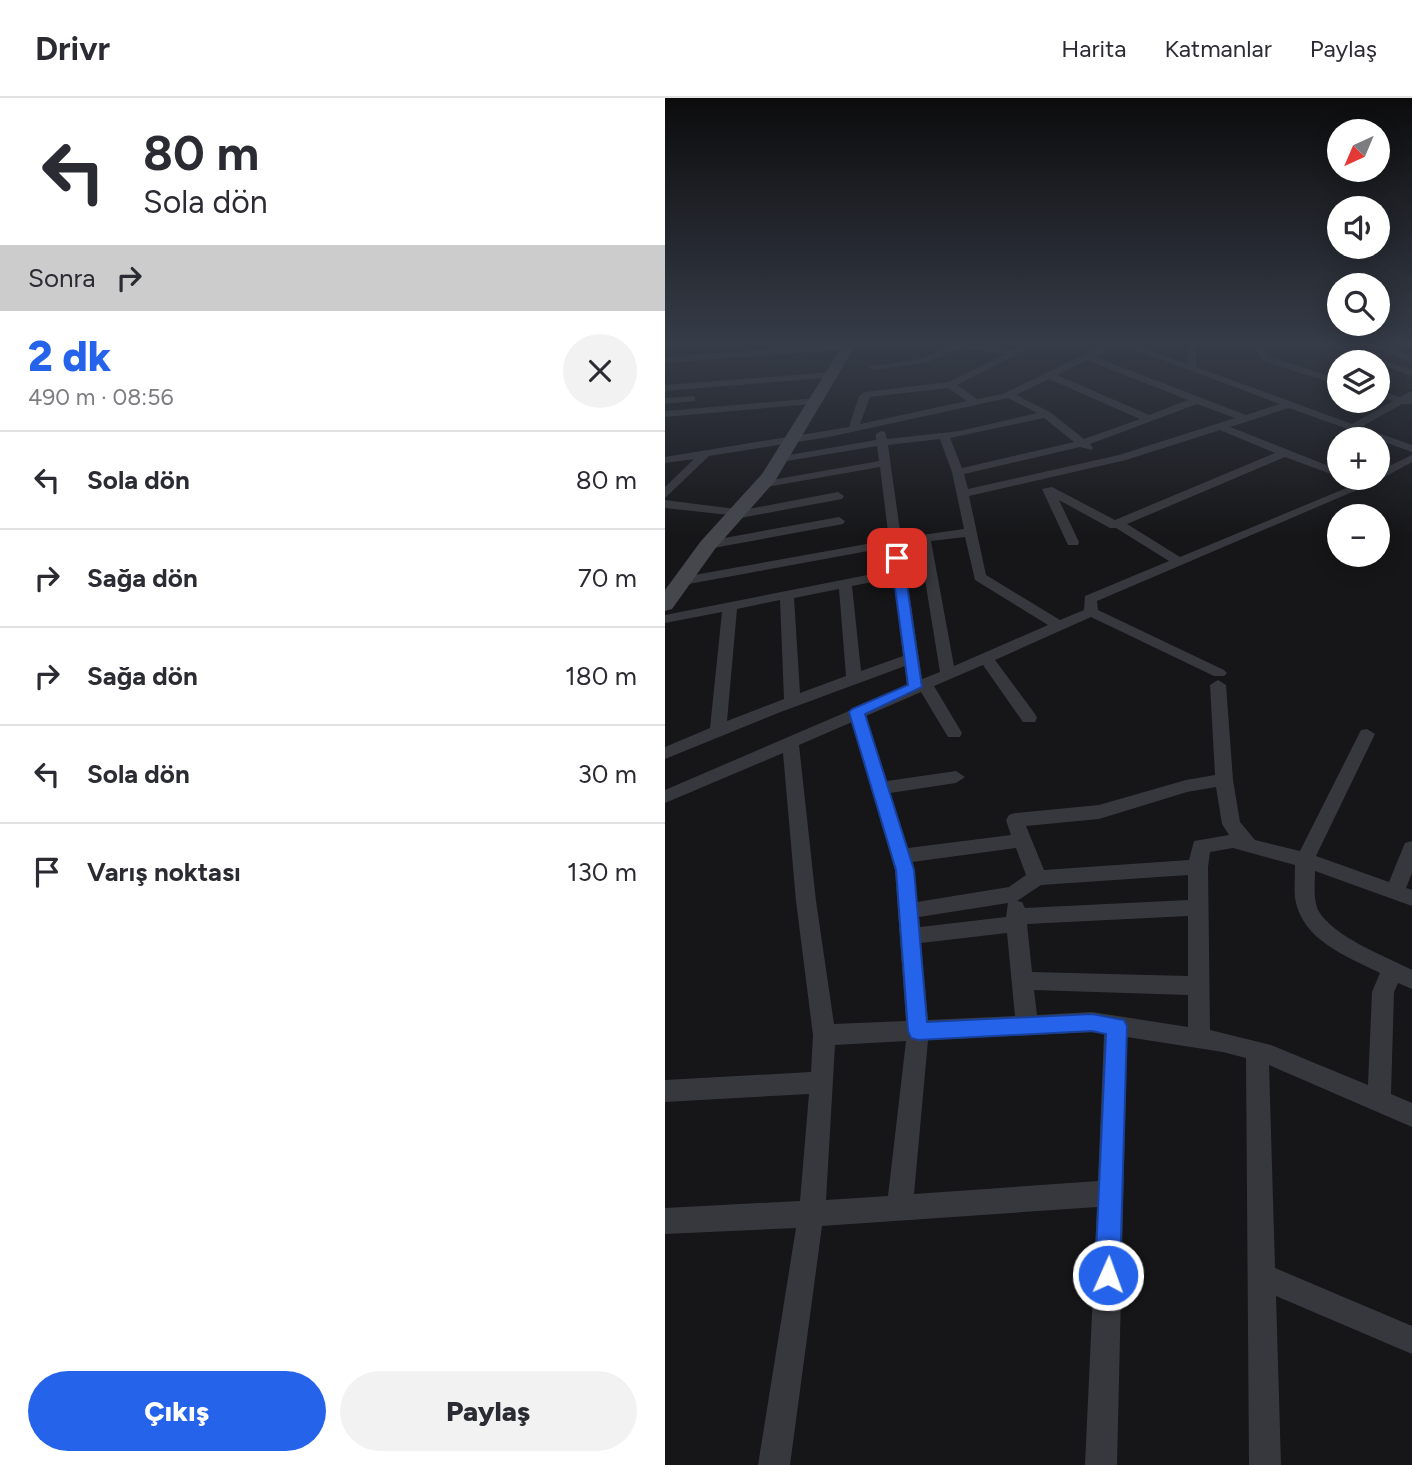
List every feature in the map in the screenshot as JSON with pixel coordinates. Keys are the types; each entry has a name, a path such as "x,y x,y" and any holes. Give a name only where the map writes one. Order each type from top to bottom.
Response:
{"main road":[{"path":"665,606 708,545 781,459 813,409"}],"street":[{"path":"665,414 770,409"},
{"path":"665,426 800,409"},
{"path":"854,428 860,409"},
{"path":"665,460 792,441 947,409"},
{"path":"1036,409 1084,443 1104,462"},
{"path":"1126,409 1149,419"},
{"path":"958,472 1084,443 1175,409"},
{"path":"1223,409 1246,419"},
{"path":"963,494 1104,462 1277,409"},
{"path":"1299,409 1349,427"},
{"path":"1354,427 1392,409"},
{"path":"781,459 944,436 1046,414"},
{"path":"880,422 911,658 920,685 954,733"},
{"path":"1221,426 1327,469"},
{"path":"944,436 958,472 980,578 1059,626"},
{"path":"1390,441 1412,449"},
{"path":"1049,490 1114,525 1286,453"},
{"path":"665,494 705,454"},
{"path":"1390,470 1412,458"},
{"path":"761,485 885,463"},
{"path":"837,472 840,536"},
{"path":"1042,476 1073,542"},
{"path":"1091,612 1090,598 1347,490"},
{"path":"665,504 736,514 838,496"},
{"path":"1118,524 1178,561"},
{"path":"708,545 840,536 895,542 971,532"},
{"path":"683,581 840,536"},
{"path":"924,538 948,673"},
{"path":"665,619 899,573"},
{"path":"845,584 854,678"},
{"path":"787,595 792,701"},
{"path":"718,731 730,606"},
{"path":"665,797 1091,612"},
{"path":"1091,612 1219,679 1224,780 1231,824 1249,845"},
{"path":"985,657 1029,718"},
{"path":"665,753 792,701 911,658"},
{"path":"857,712 905,870 918,1031 900,1208"},
{"path":"1367,734 1305,860 1305,897 1308,913 1328,936 1402,975 1383,992 1379,1099"},
{"path":"775,1465 811,1214 824,1035 806,901 790,741"},
{"path":"880,788 956,778"},
{"path":"1037,878 1016,820 1099,812 1186,786 1224,780"},
{"path":"901,856 1023,840"},
{"path":"1199,1038 1198,867 1201,846 1233,841 1305,860 1404,895 1412,848"},
{"path":"908,911 1014,894 1037,878 1198,867"},
{"path":"1014,894 1027,1026"},
{"path":"910,936 1017,920 1200,907"},
{"path":"1023,981 1199,986"},
{"path":"824,1035 1092,1023 1117,1026 1199,1038 1257,1052 1379,1099 1412,1115"},
{"path":"1101,1465 1117,1026"},
{"path":"1257,1052 1265,1465"},
{"path":"665,1091 822,1082"},
{"path":"665,1221 811,1214 1111,1193"},
{"path":"1261,1276 1412,1340"}],"route":[{"path":"897,558 915,687 857,712 905,870 918,1031 1092,1023 1117,1026 1108,1275"}]}
